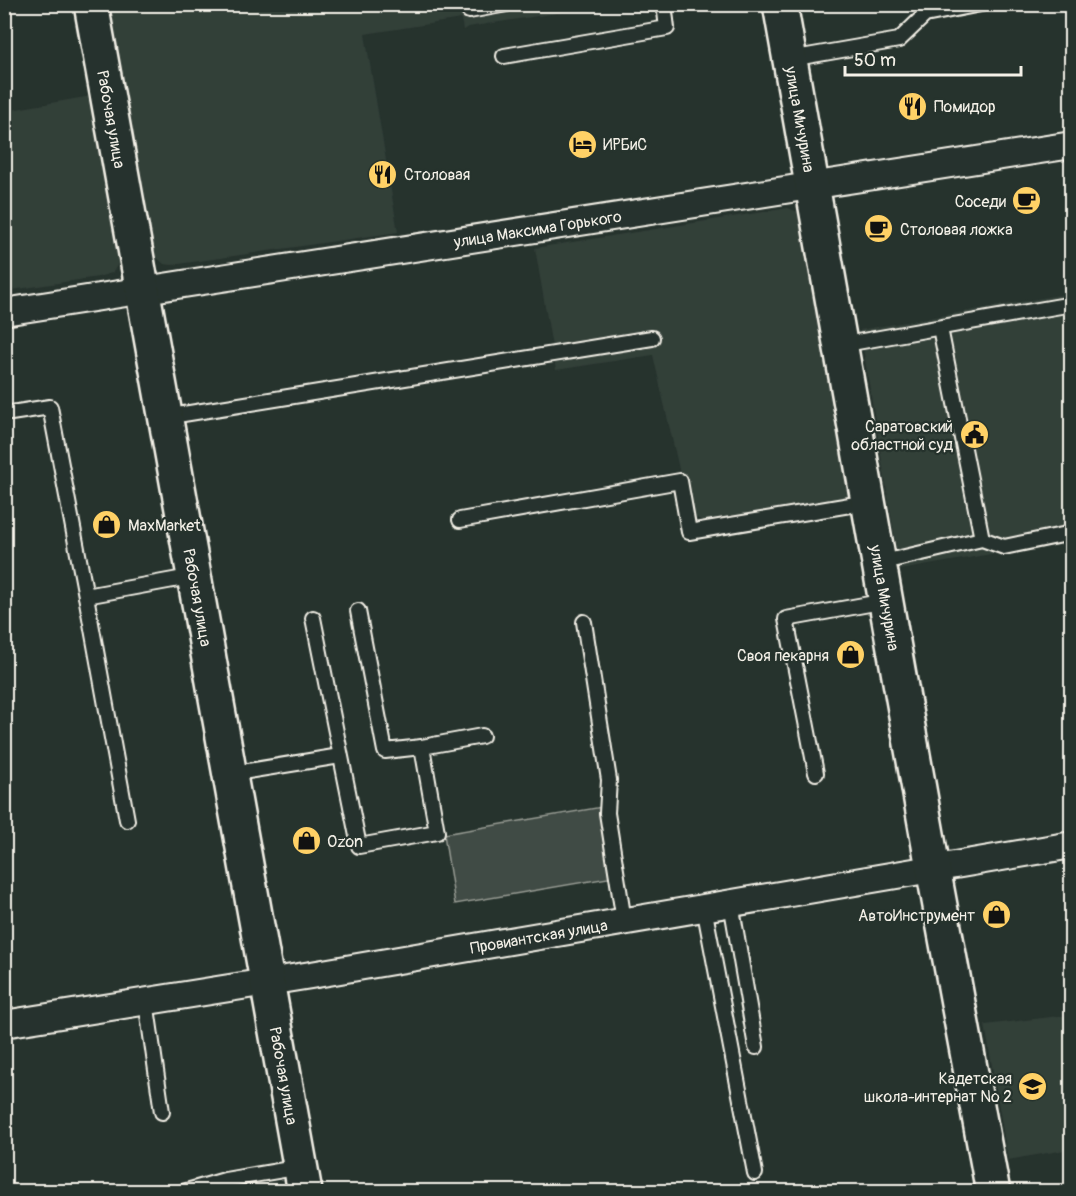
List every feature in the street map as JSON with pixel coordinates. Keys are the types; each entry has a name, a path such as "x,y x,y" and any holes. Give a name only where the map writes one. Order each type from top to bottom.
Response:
{"street":[{"name":"Рабочая улица","path":"91,4 303,1179"},
{"name":"улица Мичурина","path":"780,4 933,868 993,1191"},
{"name":"улица Максима Горького","path":"4,312 1071,145"},
{"name":"Провиантская улица","path":"4,1024 311,975 1071,845"}],"lane":[{"path":"468,4 469,11 507,4"},
{"path":"504,56 667,28 664,4"},
{"path":"790,59 899,40 924,10 981,4"},
{"path":"840,345 1071,304"},
{"path":"940,328 982,539"},
{"path":"165,417 652,338"},
{"path":"11,413 50,407 127,820"},
{"path":"460,520 680,481 689,532 868,502"},
{"path":"879,563 982,539 1004,547 1071,533"},
{"path":"86,596 195,576"},
{"path":"816,773 786,619 886,601"},
{"path":"358,611 385,751 482,736"},
{"path":"313,618 359,846 437,832 422,747"},
{"path":"584,622 609,780 607,813 624,921"},
{"path":"230,774 340,756"},
{"path":"731,903 756,1047"},
{"path":"705,907 755,1173"},
{"path":"146,1001 162,1112"},
{"path":"183,1191 235,1178 303,1179"}],"shaded area":[{"path":"109,5 608,5 468,27 463,30 461,19 365,34 398,232 172,265 164,264 156,257 152,242"},
{"path":"91,96 119,249 119,263 112,273 98,277 5,291 5,111"},
{"path":"788,208 798,212 806,219 855,502 710,526 689,513 653,355 556,370 535,248"},
{"name":"Саратовский областной суд","path":"1071,293 1071,540 900,570 860,330"},
{"path":"602,807 614,877 455,904 444,834"},
{"name":"Кадетская школа-интернат № 2","path":"1071,1016 1071,1149 1008,1160 985,1025"}],"place":[{"name":"Помидор","path":"913,106"},
{"name":"ИРБиС","path":"582,144"},
{"name":"Столовая","path":"383,174"},
{"name":"Соседи","path":"1027,201"},
{"name":"Столовая ложка","path":"879,229"},
{"name":"Саратовский областной суд","path":"974,435"},
{"name":"MaxMarket","path":"107,525"},
{"name":"Своя пекарня","path":"850,655"},
{"name":"Ozon","path":"306,841"},
{"name":"АвтоИнструмент","path":"996,915"},
{"name":"Кадетская школа-интернат № 2","path":"1033,1087"}]}
